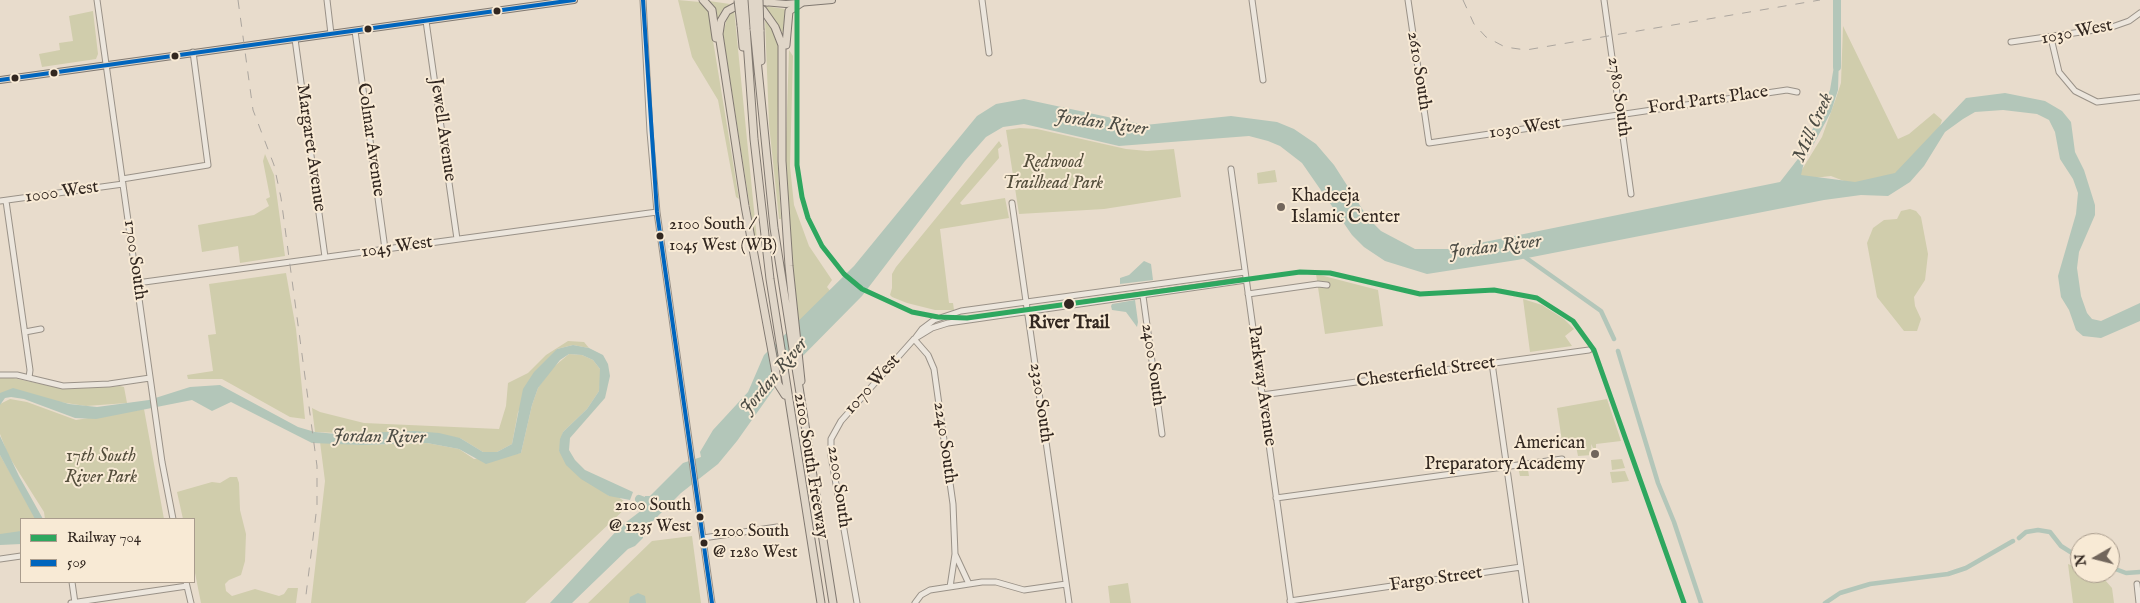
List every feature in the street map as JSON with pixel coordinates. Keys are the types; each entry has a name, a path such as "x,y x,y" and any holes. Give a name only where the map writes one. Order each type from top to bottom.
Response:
{"highway":[{"path":"703,0 712,10 718,53 725,73"},
{"path":"738,0 744,26"},
{"path":"744,0 744,26"},
{"path":"750,0 731,7 721,21 719,34 745,206 771,337 778,384 787,398"},
{"path":"750,0 757,30"},
{"path":"750,0 768,16 781,39 785,214 798,374"},
{"path":"757,30 762,1"},
{"path":"782,141 786,19 789,11 801,3"},
{"name":"2100 South Freeway","path":"744,26 758,182 776,330 821,603"},
{"name":"2100 South Freeway","path":"757,30 764,138 789,334 810,438 808,453 833,603"}],"main road":[{"path":"0,80 574,0"},
{"path":"750,0 801,3 832,0"}],"street":[{"name":"1700 South","path":"97,0 150,378 173,518"},
{"path":"327,0 332,34"},
{"path":"643,0 650,132 657,212 712,603"},
{"path":"982,0 989,53"},
{"path":"1252,0 1264,80"},
{"name":"2610 South","path":"1408,0 1430,143"},
{"name":"2780 South","path":"1604,0 1631,194"},
{"name":"1030 West","path":"2011,42 2051,38 2118,26 2140,13"},
{"name":"Jewell Avenue","path":"426,21 457,239"},
{"name":"Colmar Avenue","path":"355,31 386,249"},
{"path":"2051,38 2055,62 2066,82 2089,98 2097,102 2115,102 2140,97"},
{"name":"Margaret Avenue","path":"295,39 325,258"},
{"name":"1000 West","path":"3,201 123,182 208,165 194,52"},
{"name":"Ford Parts Place","path":"1620,114 1787,90 1797,92"},
{"name":"1030 West","path":"1430,143 1620,114"},
{"name":"Parkway Avenue","path":"1231,169 1291,602"},
{"path":"3,201 25,332 29,378"},
{"name":"2320 South","path":"1012,203 1069,603"},
{"name":"1045 West","path":"137,283 657,212"},
{"name":"1070 West","path":"833,431 929,322 950,314 1245,272"},
{"name":"1070 West","path":"914,339 942,324 1246,280"},
{"path":"1248,294 1318,284 1327,285"},
{"name":"2400 South","path":"1143,296 1162,434"},
{"path":"25,332 41,329"},
{"name":"2240 South","path":"914,339 928,355 934,369 952,504 955,554 950,587"},
{"name":"Chesterfield Street","path":"1262,395 1589,350"},
{"path":"1492,363 1526,603"},
{"path":"0,374 63,386 109,384 150,378"},
{"name":"2200 South","path":"833,431 830,444 831,456 857,603"},
{"path":"1276,498 1562,458"},
{"path":"703,538 777,527"},
{"name":"2240 South","path":"955,554 970,584"},
{"path":"0,559 20,556"},
{"name":"Fargo Street","path":"1291,602 1521,567"},
{"path":"915,603 925,592 970,584 996,582 1024,590 1066,584"},
{"path":"72,583 75,603"},
{"path":"71,603 187,584 191,603"},
{"path":"2137,584 2139,603"}],"green space":[{"path":"678,0 700,2 708,10 739,199 736,197 718,100 692,57"},
{"path":"709,1 730,4 722,13 716,27"},
{"path":"764,6 785,9 783,33 764,8"},
{"path":"734,9 757,240 755,240 723,34 727,18"},
{"path":"93,11 98,54 96,59 42,67 39,54 60,50 59,43 73,41 69,16"},
{"path":"765,19 771,26 779,48 777,152 781,219 779,219 769,124"},
{"path":"1843,26 1898,139 1909,134 1934,113 1942,120 1938,132 1905,168 1881,185 1849,183 1831,176 1804,179 1798,176 1822,137 1841,83"},
{"path":"789,50 793,56 790,166 794,205 809,246 832,280 827,287 831,292 798,331 785,172"},
{"name":"Redwood Trailhead Park","path":"1020,128 1037,129 1126,149 1147,151 1174,149 1181,197 1104,209 1019,214 1006,130"},
{"path":"999,141 1002,146 998,149 999,158 960,203 962,205 1005,198 1009,218 940,229 949,303 953,303 954,310 935,310 892,297 890,295 892,274 896,267"},
{"path":"265,154 274,175 285,256 240,263 238,246 202,252 198,225 254,215 269,206 266,199 270,197 263,161"},
{"path":"1275,170 1277,182 1258,184 1257,173"},
{"path":"1910,209 1916,211 1921,217 1928,254 1925,280 1914,297 1915,306 1921,319 1917,331 1904,331 1877,297 1867,243 1873,228 1884,220 1897,219 1901,211"},
{"path":"286,273 296,329 305,419 290,417 222,379 188,379 187,375 213,371 208,335 216,334 209,284"},
{"path":"1316,274 1378,290 1383,326 1325,334"},
{"path":"1523,299 1542,305 1564,319 1574,329 1565,336 1572,346 1530,352"},
{"path":"568,341 584,342 589,348 573,345 557,349 518,412 512,444 497,452 483,452 460,438 315,432 312,408 320,412 364,423 499,429 506,406 508,383 528,373 546,355"},
{"path":"569,354 582,355 593,360 600,369 601,377 599,391 587,409 563,432 559,451 609,496 617,496 629,505 525,603 311,603 325,481 320,442 362,445 427,443 459,449 474,459 521,453 532,405 538,388 551,369"},
{"path":"0,378 13,378 64,389 120,386 124,387 127,403 86,406 0,393"},
{"name":"17th South River Park","path":"10,399 27,402 76,420 144,409 164,518 45,518 44,512 8,455 0,434 0,404"},
{"path":"1607,399 1621,441 1596,444 1596,448 1593,448 1591,444 1592,455 1578,456 1576,446 1563,448 1557,408"},
{"path":"0,455 36,518 20,518 20,532 15,534 0,534"},
{"path":"1622,459 1625,468 1612,470 1611,460"},
{"path":"1538,464 1528,470 1529,476 1520,476 1518,467"},
{"path":"1625,471 1629,481 1612,483 1610,472"},
{"path":"230,477 237,477 240,510 246,534 245,561 241,575 229,580 225,584 226,591 232,596 255,589 279,596 284,594 288,588 298,588 296,603 201,603 195,573 195,518 183,518 177,492 212,482 220,483"},
{"path":"692,536 701,603 588,603 652,541"},
{"path":"1128,583 1131,603 1110,603 1108,586"},
{"path":"2070,583 2108,583 2112,588 2114,603 2073,603"}],"water":[{"path":"1839,57 1838,90 1831,112 1804,162 1801,175 1855,182 1895,173 1966,98 2005,93 2045,101 2062,111 2071,122 2075,152 2084,170 2095,205 2095,215 2079,252 2077,268 2081,296 2087,313 2092,319 2101,321 2140,303 2140,321 2101,338 2083,336 2076,330 2069,310 2061,297 2058,276 2076,214 2078,193 2073,179 2060,159 2055,132 2049,120 2037,114 2003,110 1975,112 1945,132 1924,166 1910,182 1888,196 1861,195 1824,200 1517,260 1427,274 1385,261 1364,247 1352,235 1302,163 1280,146 1268,141 1249,136 1119,146 1024,124 1003,127 986,137 965,161 862,296 783,376 737,441 718,464 681,493 643,531 643,538 635,546 628,549 572,603 550,603 621,526 642,510 645,496 650,496 683,463 701,457 700,452 713,430 748,392 764,355 854,266 977,116 996,104 1024,99 1145,125 1231,116 1277,122 1294,129 1316,144 1334,165 1368,218 1381,231 1415,249 1450,249 1780,182 1801,155 1830,90 1834,66"},
{"path":"1144,261 1151,264 1153,280 1120,284 1120,278 1129,275"},
{"path":"1135,300 1137,327 1126,312 1112,310 1111,306 1112,304"},
{"path":"573,345 589,348 603,355 608,364 610,376 605,398 570,438 569,450 575,460 585,470 633,492 630,500 609,496 581,479 566,465 559,451 563,432 587,409 599,391 600,369 593,360 582,355 569,354 560,360 538,388 532,405 521,453 486,464 459,449 427,443 362,445 312,443 231,402 212,411 192,400 96,419 75,418 24,399 11,397 5,398 0,405 0,393 13,388 69,404 97,407 149,400 190,387 220,385 298,427 315,432 337,434 414,431 439,433 460,438 483,452 497,452 512,444 523,389 534,372 557,349"},
{"path":"0,436 19,476 42,518 34,518 0,455"},
{"path":"20,531 20,544 0,545 0,534"},
{"path":"638,593 645,596 646,603 629,603 630,597"}],"waterway":[{"name":"Mill Creek","path":"1837,0 1837,67"},
{"path":"1522,255 1601,311 1614,339"},
{"path":"1618,351 1658,483 1674,522 1701,603"},
{"name":"Jordan River","path":"639,499 652,504"},
{"path":"2019,538 2026,532 2038,530 2050,532 2061,546 2070,552"},
{"path":"1825,603 1840,593 1870,584 1948,574 1966,568 2013,541"},
{"path":"2120,571 2126,573 2140,572"}],"railway":[{"path":"238,0 253,110 274,165 281,198 317,466 317,506 305,603"},
{"path":"1463,0 1474,24 1486,37 1505,47 1526,50 1820,0"}],"rail line":[{"name":"704","path":"797,0 797,165 802,197 808,218 822,246 844,274 862,289 912,312 938,317 967,318 1300,272 1330,273 1420,294 1494,290 1537,298 1573,321 1594,350 1684,603"}],"transit line":[{"name":"509","path":"0,80 574,0"},
{"name":"509","path":"643,0 657,212 712,603"}],"place":[{"name":"Khadeeja Islamic Center","path":"1281,207"},
{"name":"2100 South / 1045 West (WB)","path":"660,236"},
{"name":"River Trail","path":"1069,304"},
{"name":"American Preparatory Academy","path":"1595,454"},
{"name":"2100 South @ 1235 West","path":"700,517"},
{"name":"2100 South @ 1280 West","path":"704,543"}]}
